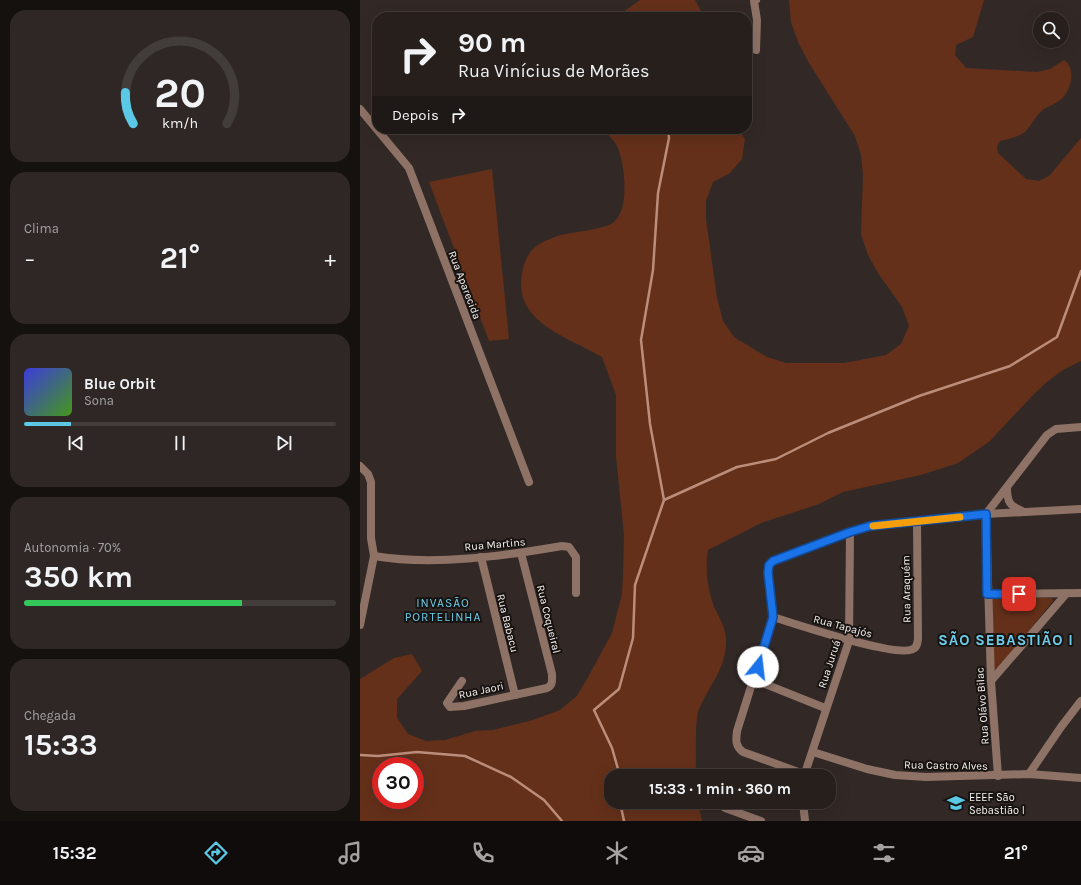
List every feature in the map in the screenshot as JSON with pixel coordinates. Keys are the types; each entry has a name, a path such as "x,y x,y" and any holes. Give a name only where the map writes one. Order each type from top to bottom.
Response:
{"street":[{"path":"756,0 754,1 757,20 756,50"},
{"name":"Rua Aparecida","path":"360,109 372,123"},
{"name":"Rua Aparecida","path":"381,134 409,168 530,482"},
{"path":"986,514 1052,431 1081,427"},
{"path":"360,466 368,474 371,482 370,531 374,556 360,625"},
{"path":"1007,488 1009,503 1012,507 1024,512"},
{"path":"788,769 743,752 738,748 736,743 737,731 755,680 773,617 768,572 769,565 773,561 870,526 986,514 1081,510"},
{"name":"Rua Olávo Bilac","path":"986,514 987,594 991,681 998,776"},
{"name":"Rua Araquém","path":"909,651 917,646 918,639 916,522"},
{"name":"Rua Juruá","path":"806,769 813,752 825,708 849,641 850,532"},
{"name":"Rua Martins","path":"374,556 397,560 417,561 481,557 521,553 562,546 568,547 576,557 576,593"},
{"name":"Rua Coqueiral","path":"521,553 552,674 552,681 547,688"},
{"name":"Rua Babacu","path":"481,557 514,695"},
{"path":"987,594 1081,593"},
{"path":"991,681 1066,594"},
{"name":"Rua Tapajós","path":"773,617 849,641 909,651"},
{"path":"755,680 825,708"},
{"name":"Rua Jaori","path":"462,682 447,703 450,707 464,706 547,688"},
{"path":"1029,774 1061,727 1081,701"},
{"name":"Rua Castro Alves","path":"813,752 867,769 895,775 926,777 1029,774 1063,778 1081,778"},
{"path":"728,809 761,821"},
{"path":"804,809 805,821"}],"shaded area":[{"path":"640,0 695,0 701,12 623,12"},
{"path":"789,0 984,0 973,37 956,45 955,55 966,68 1037,72 1050,69 1064,60 1068,64 1071,80 1070,86 1064,97 1041,111 1026,131 1021,135 1000,141 997,146 998,153 1026,179 1039,181 1049,176 1081,138 1081,361 1063,370 1048,381 990,441 958,463 921,475 843,492 819,504 761,523 708,550 708,586 714,607 724,629 726,644 725,654 719,671 698,712 696,733 696,769 604,769 604,809 699,809 702,821 360,821 360,679 394,658 412,654 422,671 397,699 397,718 408,734 426,741 445,740 475,731 493,730 533,720 560,710 577,696 612,633 622,594 624,535 616,456 616,395 602,357 544,325 533,315 525,302 521,287 523,269 527,257 538,245 561,235 609,225 619,216 624,197 624,174 617,146 608,134 742,134 745,139 742,159 730,173 713,182 706,201 706,219 717,298 723,321 734,337 767,357 786,363 844,363 886,355 901,344 909,326 902,307 878,273 868,255 861,234 863,175 861,155 855,136 809,63 798,42 791,22"},
{"path":"492,169 509,339 489,341 429,182"},
{"path":"993,598 1052,598 1053,601 996,671 992,669 990,601"}],"waterway":[{"path":"618,769 612,748 594,710 619,689 633,638 635,585 664,500 650,424 641,340 653,270 658,193 669,134"},
{"path":"664,500 737,467 776,459 828,433 919,396 1010,366 1057,337 1081,271"},
{"path":"360,755 378,756 417,752 465,756 511,777 544,800 562,821"},
{"path":"621,809 624,821"}],"slow traffic":[{"path":"873,526 960,517"}],"place":[{"name":"EEEF São Sebastião I","path":"956,803"}],"district":[{"name":"INVASÃO PORTELINHA","path":"443,610"},
{"name":"SÃO SEBASTIÃO I","path":"1006,640"}],"route":[{"path":"758,667 773,617 768,572 769,565 773,561 870,526 986,514 987,594 1019,594"}]}
